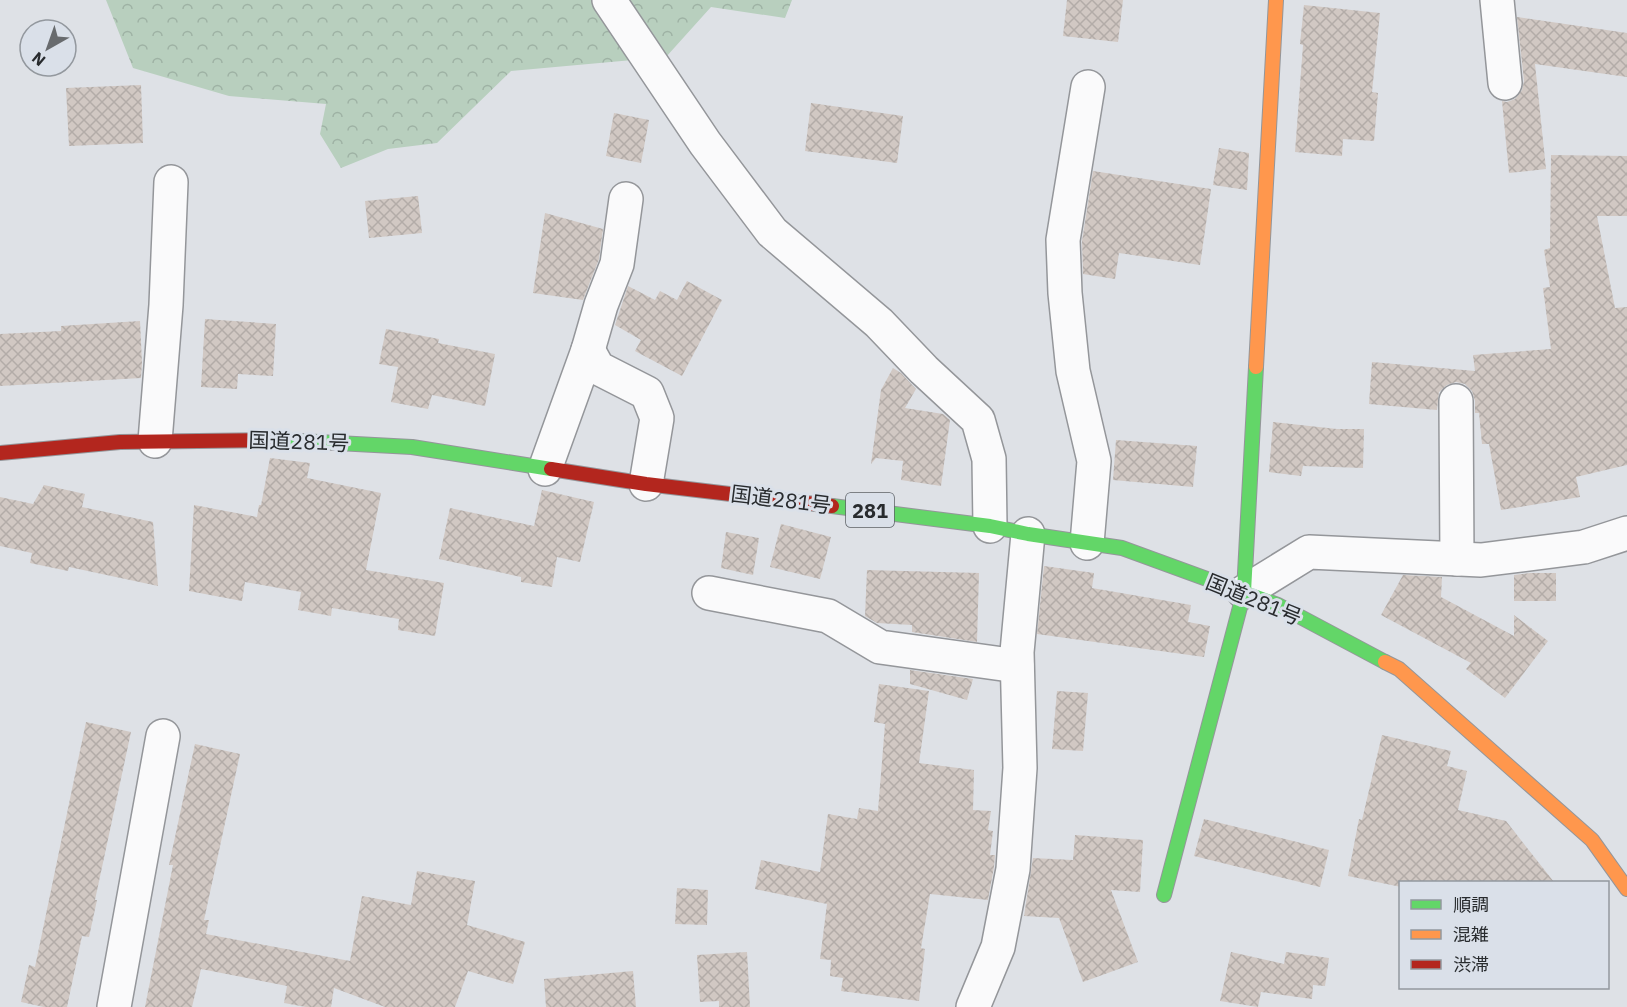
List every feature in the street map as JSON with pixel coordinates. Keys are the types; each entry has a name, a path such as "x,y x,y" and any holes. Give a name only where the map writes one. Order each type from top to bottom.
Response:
{"main road":[{"path":"1164,895 1244,592 1276,0"},
{"name":"国道281号","path":"0,453 155,441 259,438 412,447 646,484 990,526 1122,548 1278,605 1399,669 1592,840 1627,889"}],"street":[{"path":"609,0 705,143 772,232 879,323 924,370 978,420 989,459 990,526"},
{"path":"1497,0 1505,83"},
{"path":"1087,543 1094,461 1073,371 1065,293 1063,240 1088,87"},
{"path":"155,441 166,305 171,182"},
{"path":"545,469 617,264 626,199"},
{"path":"588,350 598,368 647,393 657,418 646,484"},
{"path":"1456,401 1457,559"},
{"path":"1244,592 1309,552 1481,560 1584,547 1627,533"},
{"path":"972,1006 998,947 1013,869 1020,768 1017,666 1028,534"},
{"path":"709,593 828,616 880,647 1017,666"},
{"path":"114,1007 163,736"}],"green space":[{"path":"106,0 792,0 785,18 711,7 666,57 511,71 437,143 388,149 341,168 320,134 326,104 229,96 133,68"}],"building":[{"path":"1067,0 1123,0 1118,42 1063,36"},
{"path":"1304,5 1380,13 1372,92 1378,93 1374,141 1343,139 1342,156 1295,152"},
{"path":"1517,17 1627,33 1627,77 1535,64 1546,169 1509,173 1502,101 1515,99 1522,90 1524,81"},
{"path":"141,85 143,143 69,146 66,88"},
{"path":"811,103 903,116 897,163 805,151"},
{"path":"614,113 649,120 641,163 606,156"},
{"path":"1219,148 1249,153 1247,190 1213,185"},
{"path":"1551,155 1627,156 1627,216 1597,216 1615,308 1627,307 1627,465 1576,477 1580,497 1501,510 1489,444 1482,444 1479,413 1475,413 1472,391 1465,384 1456,382 1447,385 1439,392 1437,410 1369,404 1372,362 1475,371 1473,355 1551,349 1543,288 1550,287 1544,250 1550,248"},
{"path":"1093,171 1211,189 1200,265 1119,253 1115,279 1083,274 1082,241"},
{"path":"418,196 422,233 369,238 365,201"},
{"path":"545,213 603,229 599,259 583,300 533,293"},
{"path":"687,281 722,300 682,376 635,351 641,340 615,325 628,286 655,300 660,291 677,300"},
{"path":"205,319 276,324 273,376 238,374 237,389 201,387"},
{"path":"140,321 141,378 0,386 0,334 61,331 61,326"},
{"path":"386,329 439,339 438,343 495,354 485,406 432,395 428,409 391,402 398,367 379,364"},
{"path":"893,368 916,389 905,408 943,414 950,420 941,486 901,480 903,461 876,458 871,464 881,390"},
{"path":"1273,422 1337,429 1364,429 1363,468 1303,466 1301,476 1269,472"},
{"path":"1116,440 1197,446 1193,487 1113,480"},
{"path":"270,458 310,463 307,478 381,493 366,570 444,583 435,636 398,630 399,619 332,608 331,616 298,610 301,592 245,582 242,601 189,591 194,505 257,517"},
{"path":"44,485 85,494 82,507 153,522 158,586 69,567 68,571 30,563 32,553 0,546 0,497 33,504"},
{"path":"542,490 594,502 580,562 557,557 552,587 521,582 521,577 439,559 450,508 534,526"},
{"path":"781,524 831,537 820,579 770,567"},
{"path":"726,532 759,538 753,575 721,568"},
{"path":"1044,566 1094,573 1092,588 1191,605 1188,622 1210,626 1204,657 1037,634"},
{"path":"867,570 979,573 977,642 912,632 912,625 877,623 865,616"},
{"path":"1556,573 1556,601 1514,601 1514,575"},
{"path":"1403,575 1442,577 1441,597 1514,636 1514,615 1548,641 1505,698 1466,669 1471,663 1381,615"},
{"path":"910,670 973,679 967,700 910,684"},
{"path":"879,684 929,691 919,763 974,770 973,810 991,811 988,830 993,831 990,855 995,855 988,900 930,894 921,948 925,949 919,1001 841,991 843,978 830,976 831,960 820,959 827,904 755,889 761,860 820,872 828,814 857,819 859,808 878,811 885,724 874,722"},
{"path":"1057,691 1088,693 1083,751 1052,749"},
{"path":"86,722 131,732 89,937 82,936 67,1007 44,1007 21,1002 29,965 35,967"},
{"path":"1382,735 1451,751 1447,766 1467,771 1458,810 1506,821 1553,881 1399,881 1399,887 1348,876 1359,819 1362,820"},
{"path":"195,744 240,754 204,920 209,920 206,934 350,961 362,896 411,905 417,871 475,881 467,925 525,942 513,984 468,971 455,1007 385,1007 334,988 331,1007 306,1007 284,1003 287,986 201,969 192,1007 145,1007 173,865 169,865"},
{"path":"1204,819 1329,850 1320,887 1194,856"},
{"path":"1075,835 1143,840 1140,892 1111,890 1138,962 1083,982 1059,918 1024,916 1033,858 1073,860"},
{"path":"677,888 708,890 707,925 675,924"},
{"path":"747,952 750,1007 719,1007 719,1001 700,1002 697,955"},
{"path":"1231,952 1284,964 1286,952 1329,958 1325,986 1313,985 1312,999 1261,992 1258,1007 1220,1001"},
{"path":"633,971 636,1007 546,1007 544,979"}],"traffic: fast":[{"path":"1164,895 1244,592 1256,367"},
{"path":"281,440 412,447 551,469"},
{"path":"832,506 990,526 1122,548 1278,605 1385,662"}],"traffic: slow":[{"path":"1256,367 1276,0"},
{"path":"1385,662 1399,669 1592,840 1627,889"}],"traffic: jam":[{"path":"0,453 120,442 281,440"},
{"path":"551,469 646,484 832,506"}]}
